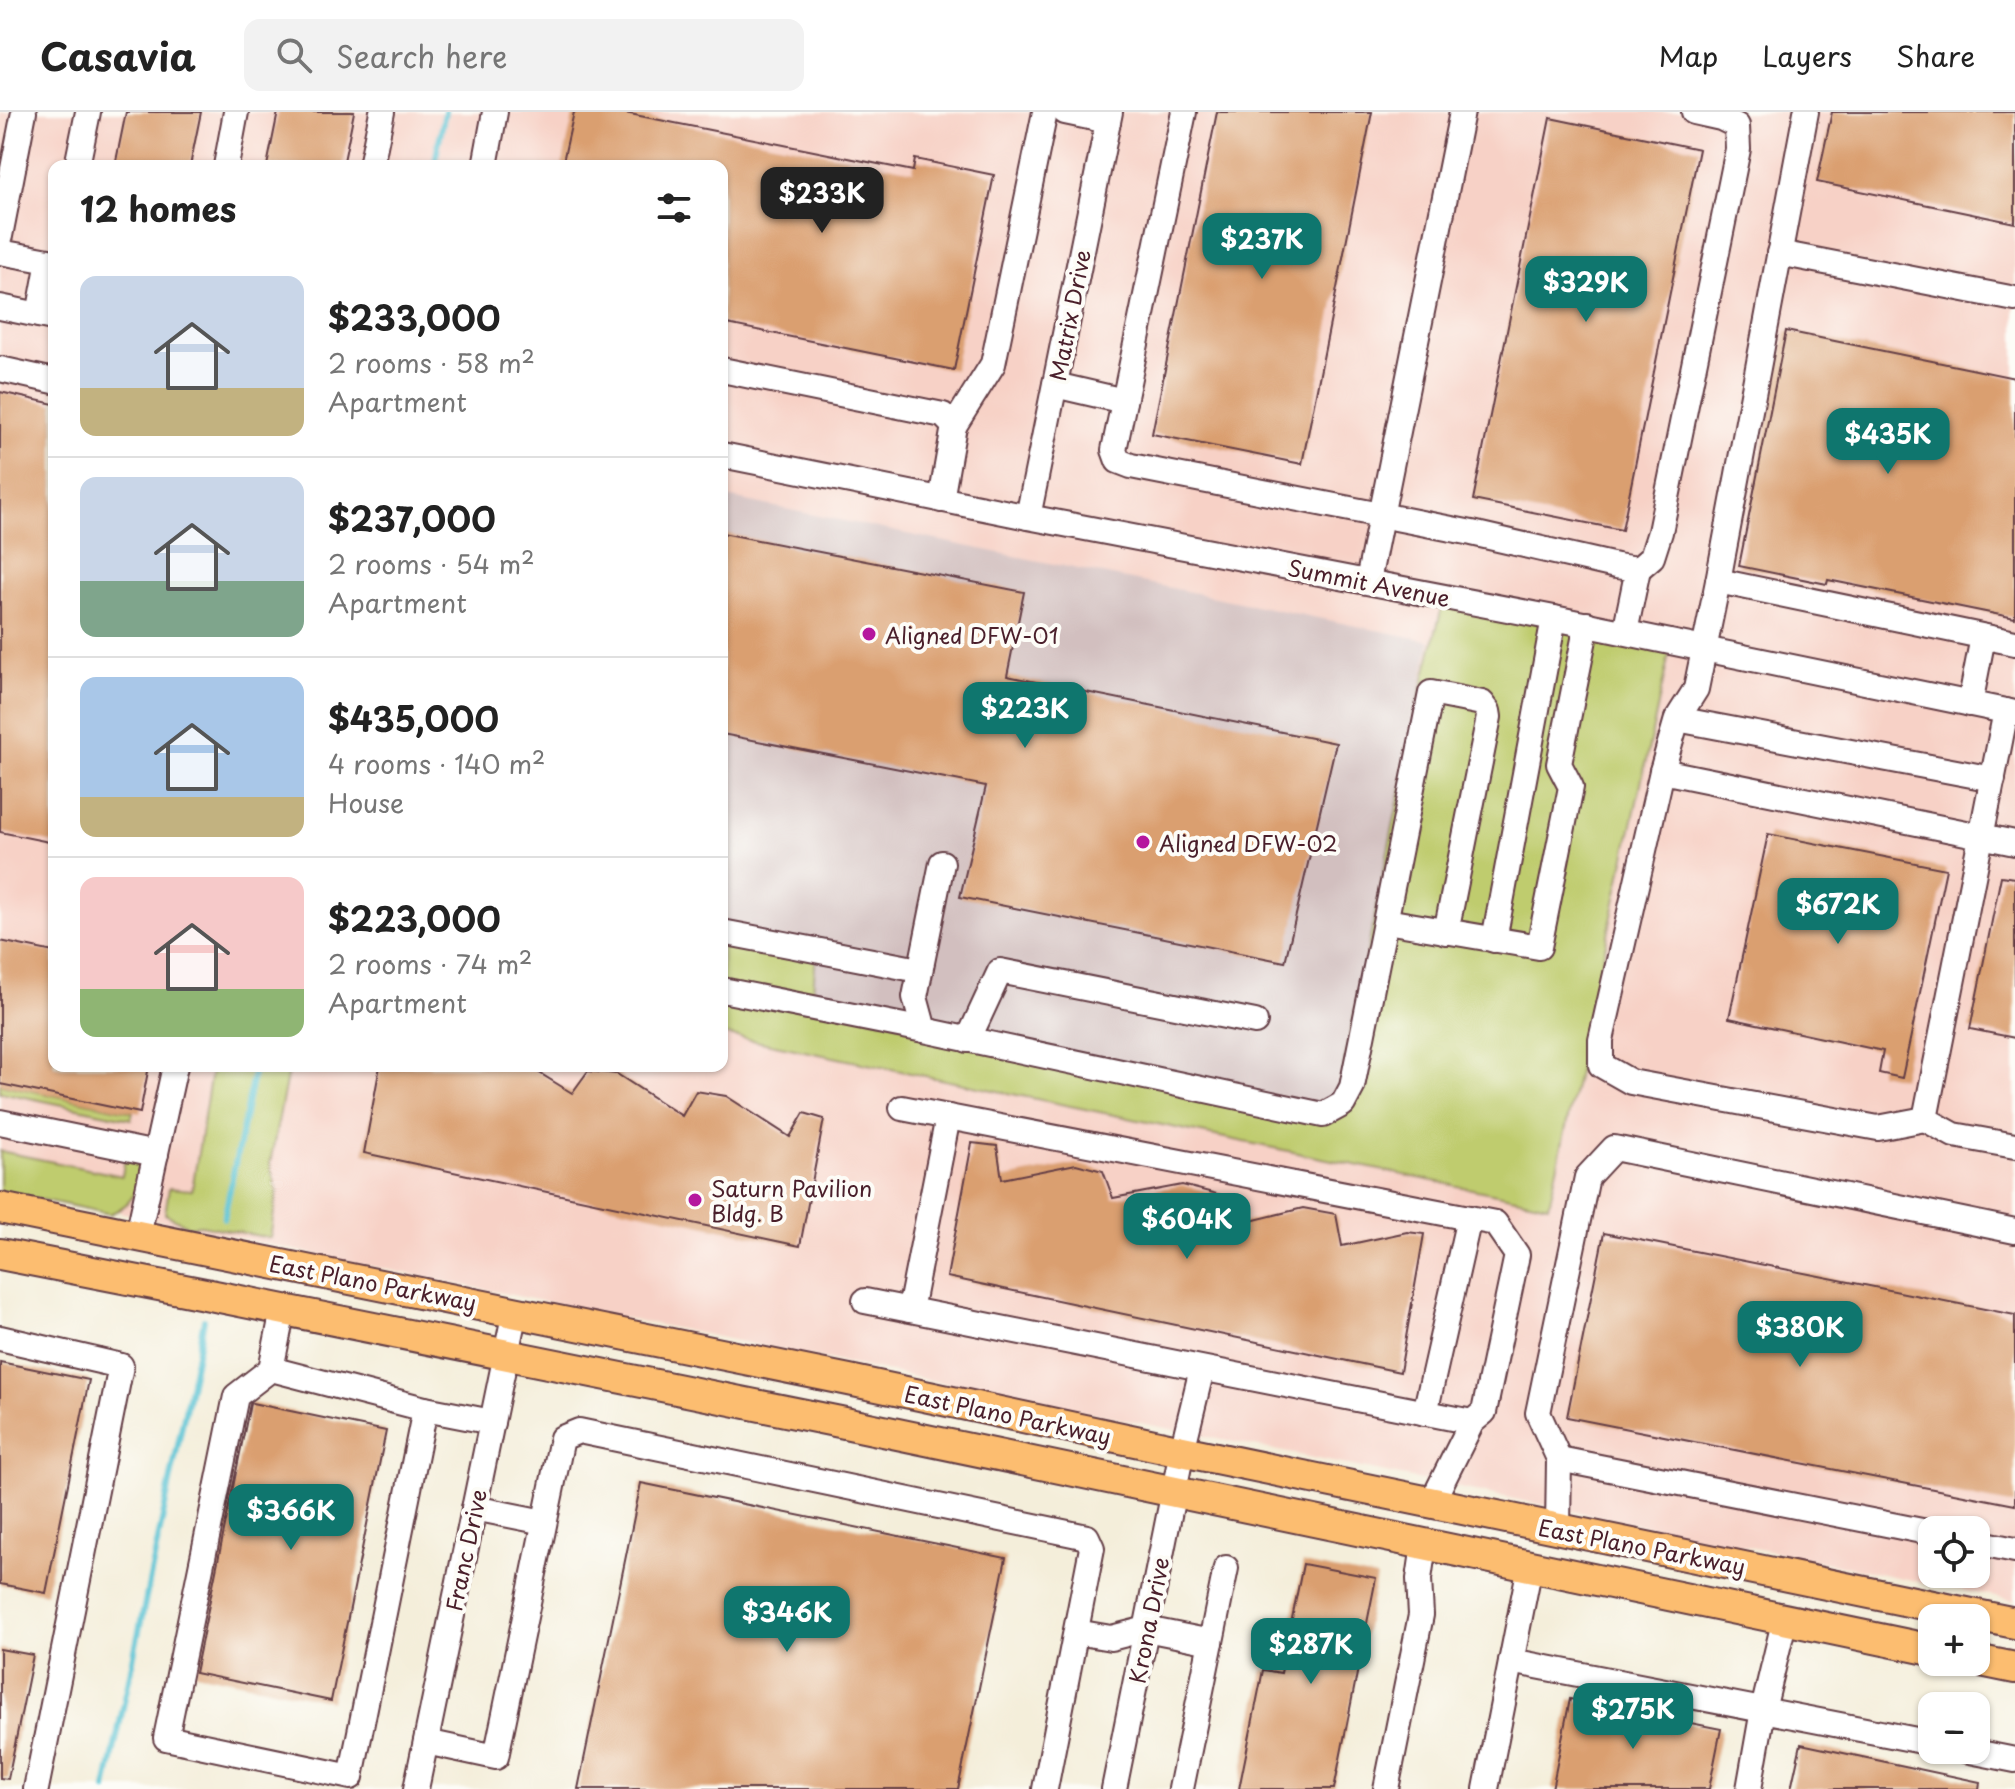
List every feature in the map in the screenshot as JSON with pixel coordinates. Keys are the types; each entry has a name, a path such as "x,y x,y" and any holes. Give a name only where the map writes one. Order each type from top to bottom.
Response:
{"main road":[{"name":"East Plano Parkway","path":"0,1208 515,1311 2015,1623"},
{"path":"205,1294 214,1250"},
{"name":"East Plano Parkway","path":"0,1254 840,1422 1918,1647"},
{"path":"840,1422 849,1380"},
{"path":"1424,1545 1432,1502"},
{"path":"1785,1618 1793,1576"},
{"path":"1990,1663 2015,1668"}],"street":[{"path":"0,236 24,112"},
{"path":"78,160 88,112"},
{"path":"227,160 236,112"},
{"path":"372,160 382,112"},
{"path":"486,160 495,112"},
{"path":"941,500 954,426 993,364 1045,112"},
{"path":"1065,112 1109,116"},
{"path":"1184,112 1114,450 1118,461 1638,569"},
{"path":"1368,581 1462,112"},
{"path":"1625,632 1638,569 1652,557 1660,532 1738,149 1738,119 1694,112"},
{"path":"1806,112 1696,689 1677,719 1662,771 1601,1040 1601,1065 1631,1082 1878,1128 1925,1119 1954,1135 2015,1146"},
{"name":"Matrix Drive","path":"1028,517 1109,116"},
{"path":"0,252 48,261"},
{"path":"1779,253 2015,299"},
{"path":"0,307 46,317"},
{"path":"0,369 48,380"},
{"path":"728,371 943,415 954,426"},
{"path":"1055,385 1124,401"},
{"name":"Summit Avenue","path":"728,456 1587,624 2011,712"},
{"path":"1718,581 2015,643"},
{"path":"1494,940 1554,618"},
{"path":"1386,921 1539,947 1571,787 1559,764 1587,624"},
{"path":"1970,704 1983,637"},
{"path":"1543,681 1574,688"},
{"path":"728,991 1323,1115 1343,1104 1352,1087 1431,693 1482,703 1489,717 1446,932"},
{"path":"1925,1119 1993,779 2011,712"},
{"path":"1677,719 1993,779"},
{"path":"1528,759 1559,764"},
{"path":"1662,771 2015,843"},
{"path":"924,1030 915,997 942,863"},
{"path":"728,933 919,970"},
{"path":"968,1040 1000,971 1255,1022"},
{"path":"138,1235 174,1072"},
{"path":"902,1108 1495,1223 1517,1255 1484,1412 1472,1422 1432,1502"},
{"path":"910,1310 948,1117"},
{"path":"0,1122 156,1154"},
{"path":"1558,1529 1559,1459 1538,1413 1587,1177 1614,1148 2015,1231"},
{"path":"1425,1413 1469,1218"},
{"path":"865,1301 1472,1422"},
{"path":"283,1310 271,1369 236,1396 166,1738 351,1777 425,1409"},
{"name":"Franc Drive","path":"416,1789 515,1311"},
{"path":"0,1338 121,1366 36,1789"},
{"path":"271,1369 425,1409 492,1422"},
{"name":"Krona Drive","path":"1114,1789 1182,1451 1202,1369"},
{"path":"426,1742 496,1757 562,1438 579,1431 1087,1537 1092,1548 1045,1789"},
{"path":"1559,1459 1918,1530"},
{"path":"474,1508 544,1522"},
{"path":"1386,1789 1421,1615 1419,1579 1424,1545"},
{"path":"1990,1545 2015,1550"},
{"path":"1486,1789 1530,1566"},
{"path":"1181,1789 1226,1568"},
{"path":"1749,1789 1763,1710 1785,1618"},
{"path":"1076,1632 1111,1638 1146,1629 1211,1642"},
{"path":"1511,1661 1918,1740"},
{"path":"1990,1755 2015,1760"}],"shaded area":[{"path":"0,112 2015,112 2015,1601 1951,1588 1990,1588 1990,1516 1918,1516 1918,1581 350,1262 0,1186"},
{"path":"728,497 1430,641 1330,1132 728,1009"}],"green space":[{"path":"1443,603 1670,650 1549,1205 728,1035 728,935 816,953 812,1005 1333,1117 1421,691"},
{"path":"211,1072 288,1072 270,1163 277,1193 270,1238 201,1225 188,1226 165,1214 169,1188 192,1190"},
{"path":"0,1084 133,1112 131,1119 0,1092"},
{"path":"0,1151 122,1176 125,1157 137,1160 139,1178 131,1199 110,1214 0,1191"}],"building":[{"path":"126,112 201,112 191,160 116,160"},
{"path":"278,112 354,112 344,160 268,160"},
{"path":"574,112 620,112 913,171 915,159 994,175 954,370 728,324 728,160 563,160"},
{"path":"1217,112 1372,112 1302,464 1152,434"},
{"path":"1832,112 2015,112 2015,223 1817,182"},
{"path":"1550,118 1699,149 1622,530 1473,500"},
{"path":"1786,331 2015,378 2015,618 1828,580 1827,584 1739,566"},
{"path":"0,392 48,403 48,842 0,832"},
{"path":"728,534 1024,592 1007,676 1336,743 1285,962 960,897 986,786 728,735"},
{"path":"1768,834 1946,869 1902,1078 1879,1073 1883,1051 1729,1018"},
{"path":"2001,876 2015,878 2015,1038 1970,1029"},
{"path":"0,941 48,951 48,1072 148,1072 140,1113 0,1084"},
{"name":"Saturn Pavilion Bldg. B","path":"379,1072 538,1072 572,1093 587,1072 617,1074 682,1116 696,1091 726,1096 790,1137 804,1113 824,1119 800,1246 364,1153"},
{"path":"972,1143 997,1146 1002,1179 1076,1164 1103,1171 1113,1198 1182,1185 1225,1196 1230,1226 1303,1208 1336,1214 1342,1246 1407,1232 1424,1234 1400,1372 947,1277"},
{"path":"1604,1233 2015,1315 2015,1505 1567,1417"},
{"path":"0,1362 89,1380 46,1593 0,1584"},
{"path":"252,1403 386,1431 331,1701 195,1673"},
{"path":"641,1483 1006,1558 958,1789 578,1789"},
{"path":"1303,1564 1376,1578 1334,1789 1239,1789 1263,1670 1281,1673"},
{"path":"0,1649 33,1655 8,1779 0,1778"},
{"path":"1570,1699 1721,1729 1709,1789 1552,1789"},
{"path":"1801,1744 1980,1782 1979,1789 1791,1789"}],"waterway":[{"path":"435,160 445,112"},
{"path":"224,1218 254,1072"},
{"path":"106,1789 204,1320"}],"place":[{"name":"Aligned DFW-01","path":"869,634"},
{"name":"Aligned DFW-02","path":"1143,842"},
{"name":"Saturn Pavilion Bldg. B","path":"695,1200"}]}
